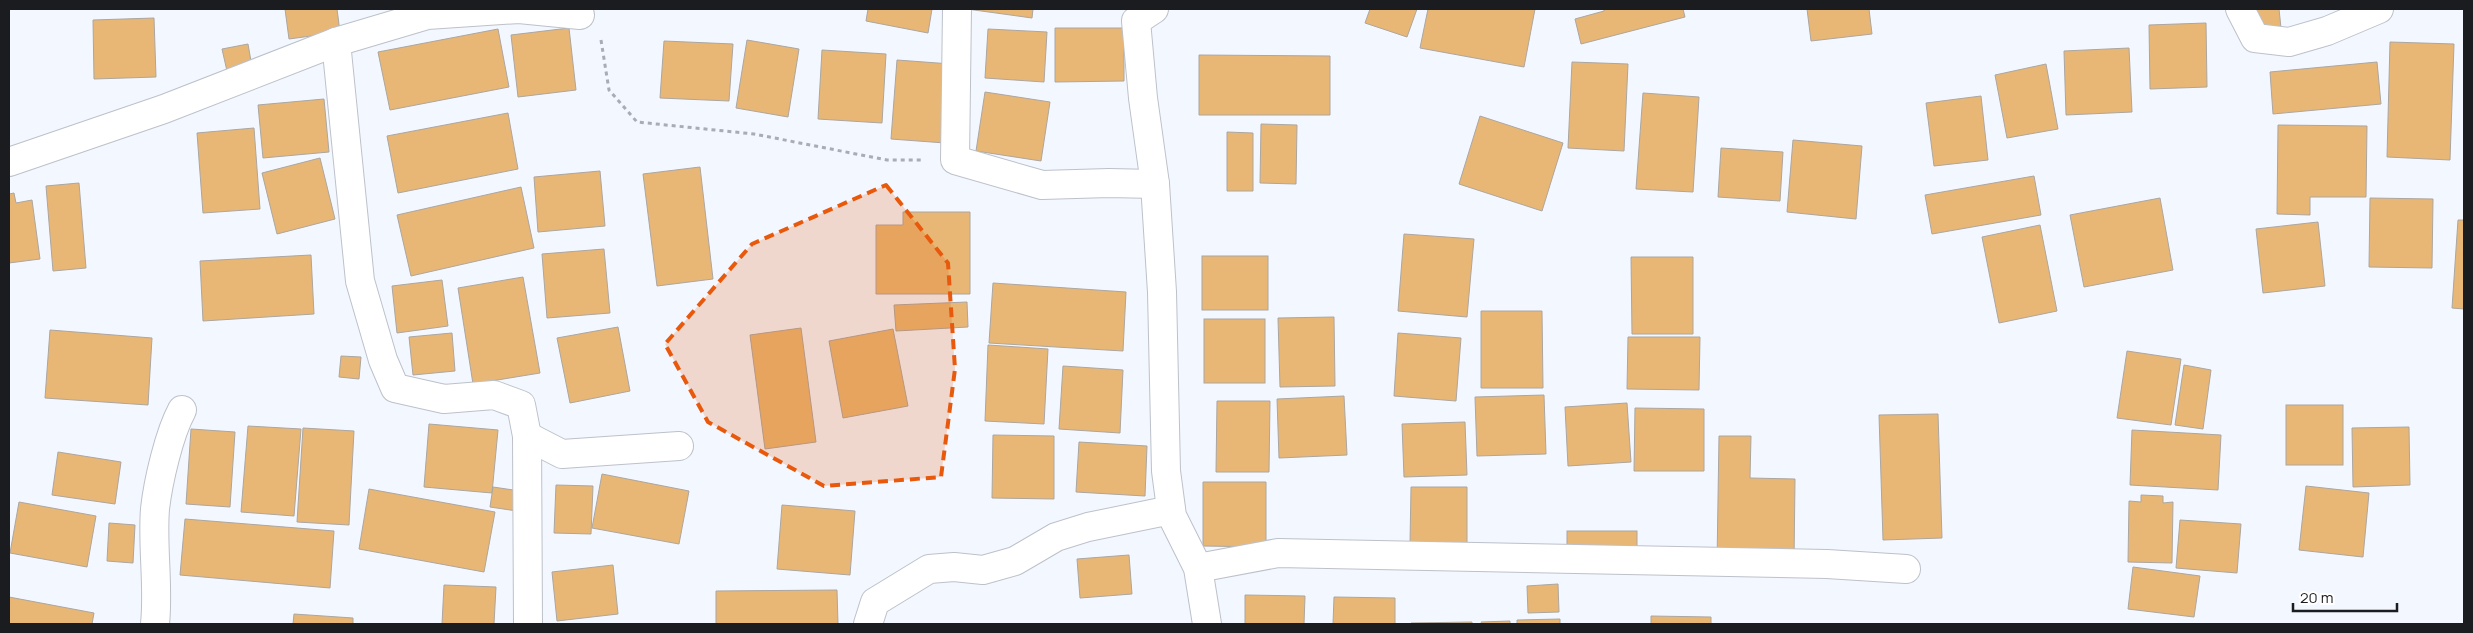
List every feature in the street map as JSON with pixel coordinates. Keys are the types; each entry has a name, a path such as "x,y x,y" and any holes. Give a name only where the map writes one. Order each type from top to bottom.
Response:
{"street":[{"path":"9,162 164,109 336,42 428,15 519,9 580,16"},
{"path":"957,9 954,160 1042,185 1156,184"},
{"path":"1154,9 1136,21 1156,184 1162,292 1166,471 1171,510 1183,540 1198,568 1208,624"},
{"path":"2240,9 2255,38 2289,42 2326,31 2378,9"},
{"path":"336,42 360,282 382,360 396,388 444,399 494,395 520,406 527,436 528,624"},
{"path":"156,624 155,509 172,428 182,410"},
{"path":"527,436 562,454 679,446"},
{"path":"868,624 874,602 929,569 954,567 983,570 1016,561 1056,537 1088,527 1171,510"},
{"path":"1198,568 1278,553 1826,564 1906,569"}],"path":[{"path":"580,16 601,40 609,90 637,122 754,134 886,160 954,160"}],"highlighted area":[{"path":"886,185 948,263 955,369 941,477 824,486 708,422 665,344 752,244"}],"building":[{"path":"285,9 337,9 340,32 289,39"},
{"path":"868,9 932,9 928,33 866,21"},
{"path":"967,9 1033,9 1032,18"},
{"path":"1370,9 1417,9 1407,37 1365,23"},
{"path":"1428,9 1535,9 1524,67 1420,48"},
{"path":"1604,9 1683,9 1685,17 1581,44 1575,19 1604,11"},
{"path":"1807,9 1869,9 1872,34 1811,41"},
{"path":"2255,9 2279,9 2281,28 2252,31"},
{"path":"154,18 156,77 94,79 93,20"},
{"path":"2206,23 2207,87 2150,89 2149,25"},
{"path":"569,28 576,90 518,97 511,35"},
{"path":"1055,28 1124,28 1124,81 1055,82"},
{"path":"498,29 509,87 390,110 378,52"},
{"path":"988,29 1047,32 1044,82 985,78"},
{"path":"747,40 799,49 788,117 736,108"},
{"path":"664,41 733,44 729,101 660,98"},
{"path":"2390,42 2454,44 2450,160 2387,157"},
{"path":"248,44 252,67 227,71 222,49"},
{"path":"2129,48 2132,112 2066,115 2064,51"},
{"path":"822,50 886,54 882,123 818,119"},
{"path":"1199,55 1330,56 1330,115 1199,115"},
{"path":"897,60 951,64 945,143 891,139"},
{"path":"1572,62 1628,64 1624,151 1568,148"},
{"path":"2377,62 2381,104 2273,114 2270,72"},
{"path":"2046,64 2058,129 2007,138 1995,75"},
{"path":"985,92 1050,102 1041,161 976,151"},
{"path":"1643,93 1699,97 1693,192 1636,189"},
{"path":"1981,96 1988,160 1934,166 1926,103"},
{"path":"324,99 329,152 263,158 258,105"},
{"path":"508,113 518,169 398,193 387,136"},
{"path":"1480,116 1563,143 1542,211 1459,184"},
{"path":"1261,124 1297,125 1296,184 1260,183"},
{"path":"2278,125 2367,126 2366,197 2310,197 2310,215 2277,214"},
{"path":"254,128 260,209 203,213 197,133"},
{"path":"1227,132 1253,133 1253,191 1227,191"},
{"path":"1793,140 1862,146 1856,219 1787,212"},
{"path":"1721,148 1783,152 1780,201 1718,197"},
{"path":"320,158 335,219 277,234 262,173"},
{"path":"700,167 713,279 657,286 643,174"},
{"path":"600,171 605,226 538,232 534,177"},
{"path":"2034,176 2041,215 1932,234 1925,195"},
{"path":"79,183 86,268 53,271 46,186"},
{"path":"521,187 534,248 411,276 397,215"},
{"path":"14,193 16,203 32,200 40,259 9,263 9,194"},
{"path":"2160,198 2173,270 2084,287 2070,215"},
{"path":"2370,198 2433,199 2432,268 2369,267"},
{"path":"903,212 970,212 970,294 876,294 876,225 903,225"},
{"path":"2458,220 2464,220 2464,309 2452,308"},
{"path":"2318,222 2325,286 2263,293 2256,229"},
{"path":"2040,225 2057,311 1999,323 1982,237"},
{"path":"1404,234 1474,239 1467,317 1398,311"},
{"path":"604,249 610,313 547,318 542,254"},
{"path":"311,255 314,314 203,321 200,261"},
{"path":"1202,256 1268,256 1268,310 1202,310"},
{"path":"1631,257 1693,257 1693,334 1632,334"},
{"path":"523,277 540,373 473,384 458,288"},
{"path":"442,280 448,326 397,333 392,286"},
{"path":"993,283 1126,292 1123,351 989,343"},
{"path":"967,302 968,327 896,331 894,305"},
{"path":"1481,311 1542,311 1543,388 1481,388"},
{"path":"1334,317 1335,386 1280,387 1278,318"},
{"path":"1204,319 1265,319 1265,383 1204,383"},
{"path":"618,327 630,391 570,403 557,338"},
{"path":"801,328 816,442 765,449 750,335"},
{"path":"893,329 908,406 843,418 829,341"},
{"path":"50,330 152,338 148,405 45,398"},
{"path":"452,333 455,371 413,375 409,337"},
{"path":"1398,333 1461,338 1456,401 1394,396"},
{"path":"1628,337 1700,337 1699,390 1627,389"},
{"path":"988,345 1048,349 1044,424 985,421"},
{"path":"2127,351 2181,359 2171,425 2117,418"},
{"path":"341,356 361,357 359,379 339,377"},
{"path":"2184,365 2211,370 2203,429 2175,425"},
{"path":"1063,366 1123,370 1120,433 1059,429"},
{"path":"1544,395 1546,454 1477,456 1475,397"},
{"path":"1344,396 1347,455 1279,458 1277,399"},
{"path":"1217,401 1270,401 1269,472 1216,472"},
{"path":"1627,403 1631,462 1568,466 1565,407"},
{"path":"2286,405 2343,405 2343,465 2286,465"},
{"path":"1635,408 1704,409 1704,471 1634,471"},
{"path":"1938,414 1942,538 1883,540 1879,415"},
{"path":"1465,422 1467,475 1404,477 1402,424"},
{"path":"429,424 498,430 492,493 424,487"},
{"path":"248,426 301,429 294,516 241,512"},
{"path":"2409,427 2410,485 2353,487 2352,428"},
{"path":"303,428 354,431 349,525 297,522"},
{"path":"191,429 235,432 230,507 186,504"},
{"path":"2132,430 2221,435 2218,490 2130,485"},
{"path":"993,435 1054,436 1054,499 992,498"},
{"path":"1719,436 1751,436 1750,478 1795,479 1794,563 1717,563"},
{"path":"1079,442 1147,446 1145,496 1076,492"},
{"path":"58,452 121,462 115,504 52,495"},
{"path":"602,474 689,491 679,544 592,528"},
{"path":"1203,482 1266,482 1266,547 1203,546"},
{"path":"556,485 593,486 591,534 554,533"},
{"path":"2306,486 2369,493 2363,557 2299,550"},
{"path":"493,487 520,491 517,511 490,507"},
{"path":"1411,487 1467,487 1467,544 1410,544"},
{"path":"369,489 495,512 484,572 359,549"},
{"path":"2141,495 2163,496 2163,503 2173,502 2172,563 2128,562 2129,501 2141,502"},
{"path":"19,502 96,516 87,567 10,553"},
{"path":"782,505 855,511 850,575 777,569"},
{"path":"185,519 334,531 330,588 180,575"},
{"path":"2180,520 2241,524 2237,573 2176,568"},
{"path":"109,523 135,525 133,563 107,561"},
{"path":"1567,531 1637,531 1637,558 1567,558"},
{"path":"1129,555 1132,594 1080,598 1077,559"},
{"path":"613,565 618,614 557,621 552,572"},
{"path":"2133,567 2200,576 2194,617 2128,609"},
{"path":"1558,584 1559,612 1528,613 1527,586"},
{"path":"444,585 496,587 494,624 442,624"},
{"path":"837,590 838,624 716,624 716,591"},
{"path":"1245,595 1305,596 1304,624 1245,624"},
{"path":"9,597 94,613 92,624 9,624"},
{"path":"1334,597 1395,598 1395,624 1333,624"},
{"path":"294,614 353,618 353,624 293,624"},
{"path":"1651,616 1711,617 1711,624 1651,624"},
{"path":"1560,619 1560,624 1517,624 1517,620"},
{"path":"1510,621 1510,624 1482,624 1481,622"},
{"path":"1472,622 1472,624 1411,624 1411,623"}]}
